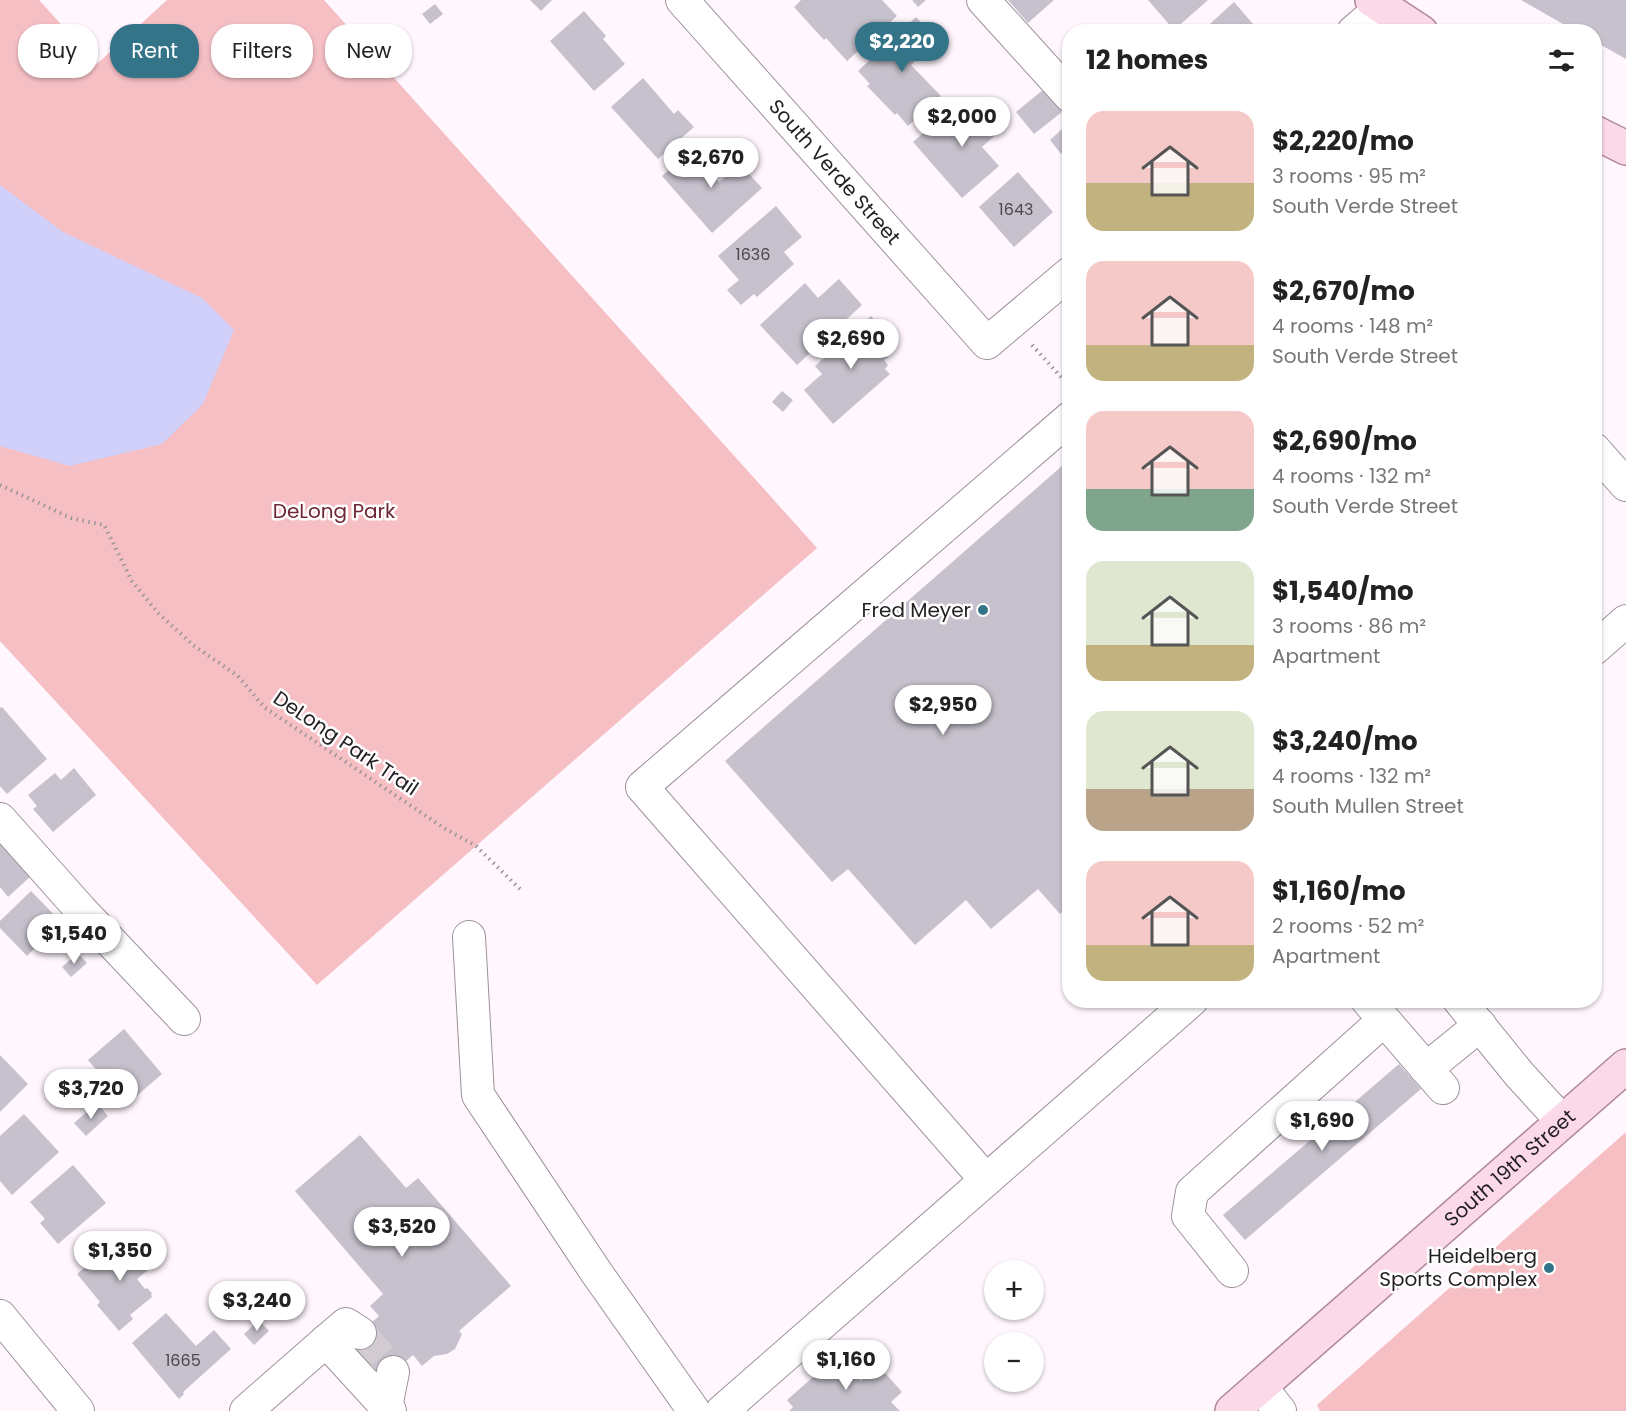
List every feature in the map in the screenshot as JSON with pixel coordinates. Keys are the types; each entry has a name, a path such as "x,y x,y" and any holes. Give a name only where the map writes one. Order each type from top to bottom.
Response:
{"main road":[{"path":"1377,4 1408,24"},
{"path":"1602,136 1626,148"},
{"name":"South 19th Street","path":"1232,1411 1626,1066"}],"street":[{"name":"South Verde Street","path":"682,0 987,343 1012,322"},
{"path":"984,0 1062,87"},
{"path":"1360,24 1377,4"},
{"path":"1012,322 1062,280"},
{"path":"986,1180 642,787 1062,424"},
{"path":"1602,458 1626,485"},
{"path":"1602,642 1626,621"},
{"path":"0,819 81,910 184,1019"},
{"path":"469,937 478,1095 596,1272 694,1411"},
{"path":"722,1411 1183,1008"},
{"path":"1466,1008 1562,1121"},
{"path":"1232,1271 1188,1216 1192,1192 1375,1010 1435,1078 1480,1025"},
{"path":"0,1316 78,1411"},
{"path":"246,1411 344,1333 388,1409"},
{"path":"388,1409 393,1372"},
{"path":"1260,1386 1280,1411"}],"path":[{"path":"1012,322 1062,378"},
{"name":"DeLong Park Trail","path":"0,485 71,518 104,525 132,581 158,613 193,645 238,676 264,707 444,828 476,846 522,891"}],"green space":[{"name":"DeLong Park","path":"0,0 39,0 61,24 18,24 18,78 98,78 98,63 110,52 110,78 199,78 199,24 141,24 167,0 324,0 346,24 325,24 325,78 394,78 817,548 317,985 0,641"},
{"name":"Heidelberg Sports Complex","path":"1626,1132 1626,1411 1320,1411 1317,1405"}],"water":[{"path":"0,185 63,232 202,298 234,330 203,404 162,444 70,466 0,446"}],"building":[{"path":"530,0 552,0 541,11"},
{"path":"801,0 882,0 897,16 847,61 794,7"},
{"path":"912,0 926,0 918,7"},
{"path":"1008,0 1054,0 1028,23"},
{"path":"1148,0 1208,0 1181,24 1169,24"},
{"path":"1521,0 1626,0 1626,59 1602,46 1602,24 1563,24"},
{"path":"1234,2 1253,24 1210,24"},
{"path":"435,4 443,14 430,24 422,14"},
{"path":"584,11 606,36 603,39 625,64 594,91 550,41"},
{"path":"916,17 938,40 911,65 941,96 908,126 867,86 870,84 858,71"},
{"path":"643,78 674,114 678,110 694,127 658,159 611,107"},
{"path":"1044,89 1062,112 1034,134 1016,112"},
{"path":"983,102 1004,127 982,147 999,166 962,198 913,142 950,110 960,122"},
{"path":"1062,129 1062,153 1061,154 1050,140"},
{"path":"693,148 714,171 711,173 719,182 740,164 762,188 712,233 662,176"},
{"path":"1018,172 1053,212 1014,247 979,207"},
{"path":"776,206 802,237 784,252 794,264 757,297 754,294 741,305 727,290 739,280 718,256"},
{"path":"839,279 862,305 797,365 760,325 805,283 818,298"},
{"path":"871,316 895,343 884,352 888,357 884,360 888,365 885,369 890,374 833,424 804,390 822,374 815,366"},
{"path":"782,391 793,400 783,412 772,402"},
{"name":"Fred Meyer","path":"1062,466 1062,912 1060,914 1038,889 991,929 966,900 915,945 848,869 832,882 725,761"},
{"path":"2,707 47,759 7,794 0,786 0,708"},
{"path":"74,768 96,795 53,832 33,809 37,806 28,795 55,773 61,780"},
{"path":"0,839 32,875 8,897 0,887"},
{"path":"31,891 61,922 27,956 0,928 0,921"},
{"path":"78,953 87,963 71,977 62,967"},
{"path":"124,1029 162,1074 126,1105 88,1060"},
{"path":"0,1055 28,1084 0,1112"},
{"path":"1399,1064 1421,1089 1245,1240 1223,1215"},
{"path":"97,1103 108,1116 86,1136 74,1123"},
{"path":"24,1114 59,1152 12,1195 0,1181 0,1136"},
{"path":"360,1135 406,1188 418,1178 511,1286 459,1331 462,1334 455,1349 447,1354 434,1356 422,1366 413,1355 384,1380 351,1341 379,1316 370,1306 383,1294 295,1191"},
{"path":"73,1165 106,1203 58,1244 40,1223 45,1219 30,1202"},
{"path":"141,1239 159,1261 137,1279 145,1289 147,1288 152,1293 152,1297 130,1315 133,1319 119,1331 97,1305 100,1302 77,1274 108,1248 117,1259"},
{"path":"166,1313 196,1346 214,1330 231,1349 183,1392 184,1394 179,1399 132,1343"},
{"path":"259,1320 269,1331 254,1345 244,1334"},
{"path":"838,1355 861,1381 878,1365 902,1392 891,1402 900,1411 789,1411 793,1407 787,1400"}],"tunnel":[{"path":"360,1333 393,1372"}],"place":[{"name":"Fred Meyer","path":"983,610"},
{"name":"Heidelberg Sports Complex","path":"1549,1268"}]}
